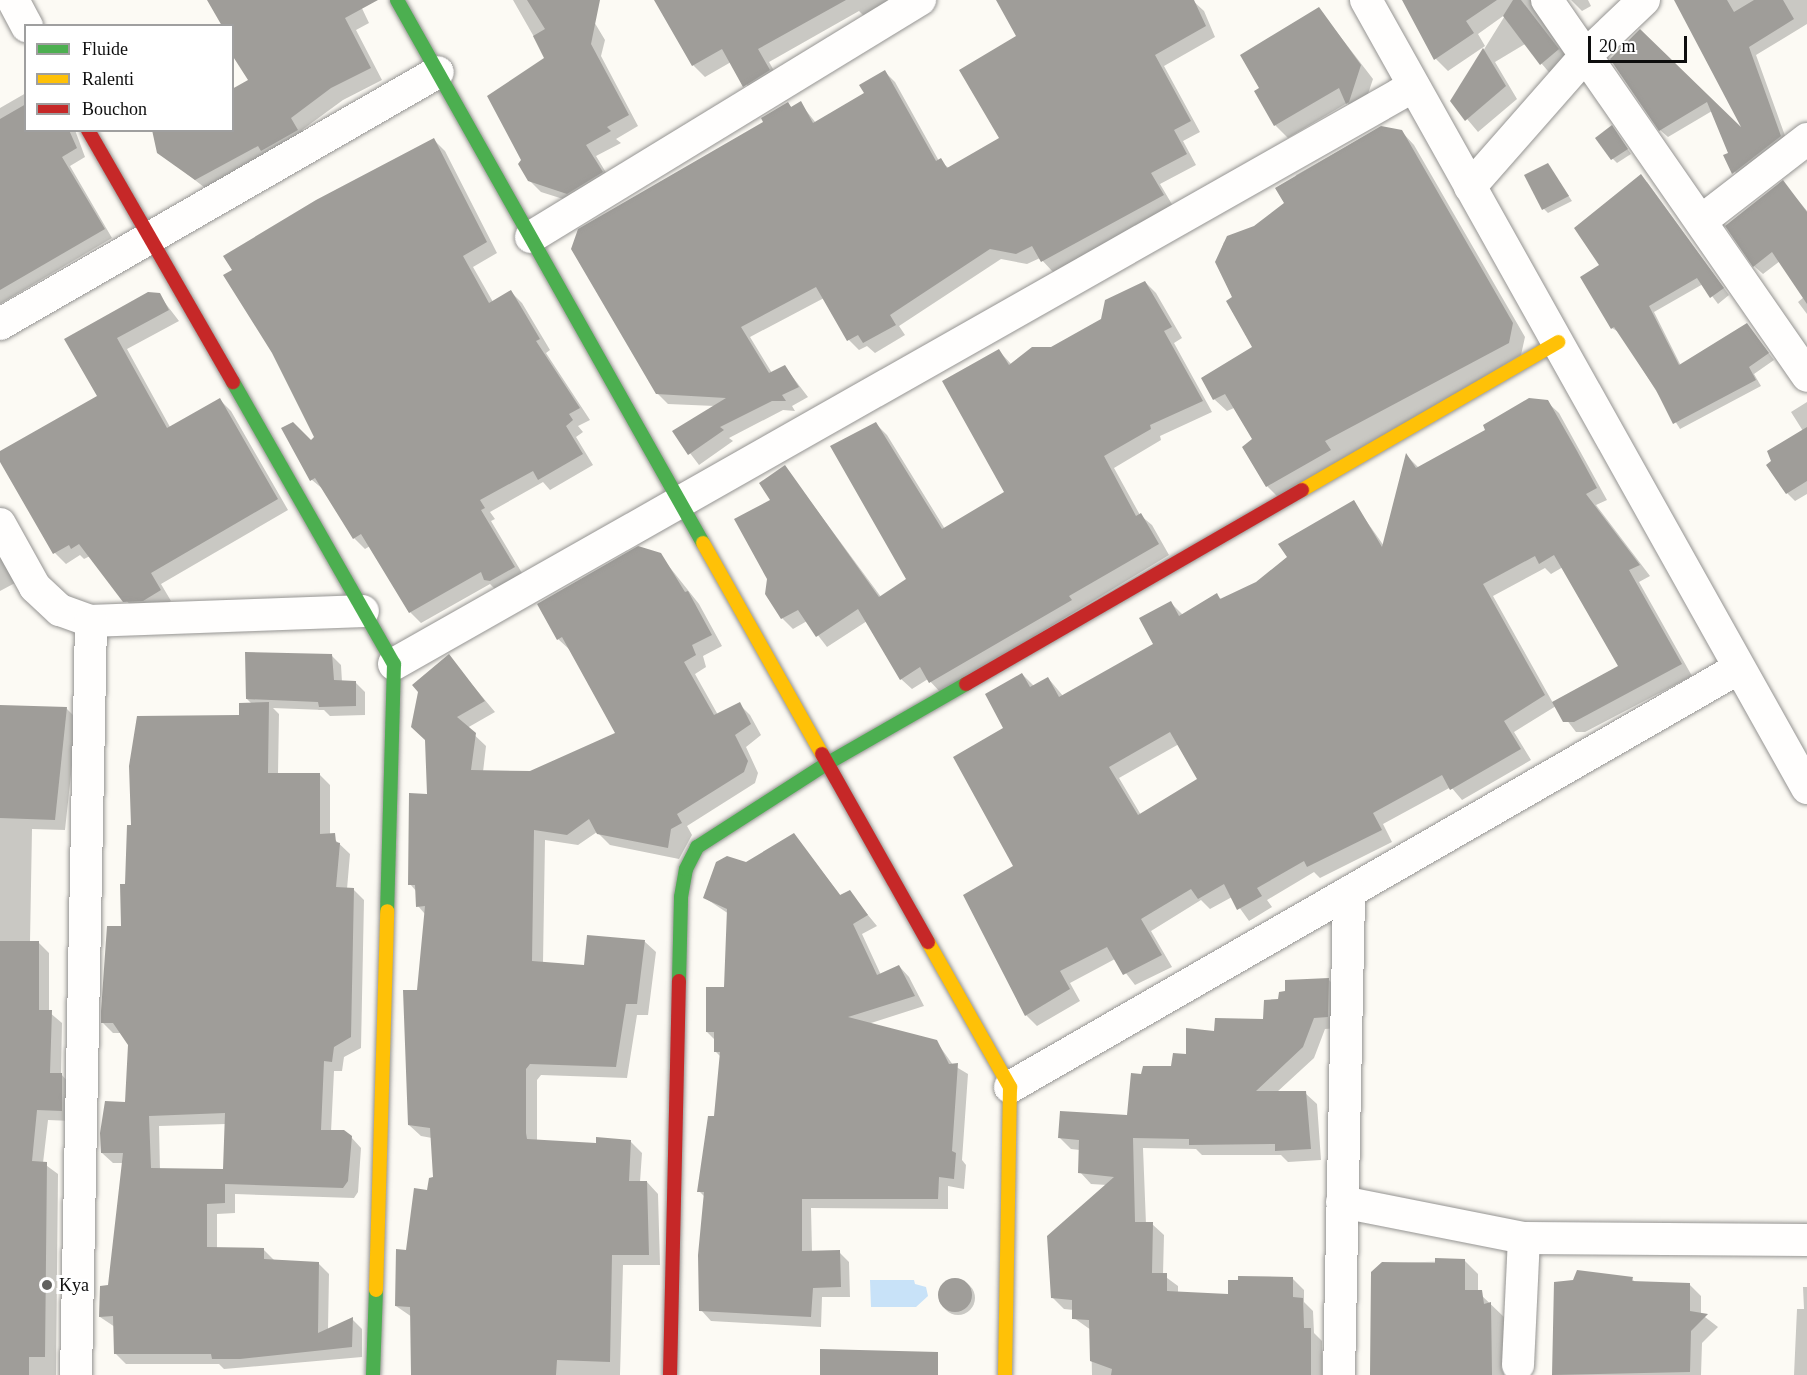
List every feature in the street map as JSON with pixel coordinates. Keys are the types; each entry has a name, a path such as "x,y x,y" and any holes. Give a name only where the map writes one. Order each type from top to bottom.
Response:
{"street":[{"path":"13,0 26,24"},
{"path":"397,0 1010,1087 1005,1375"},
{"path":"531,237 920,0"},
{"path":"1366,0 1807,788"},
{"path":"1547,0 1807,376"},
{"path":"1470,186 1586,55 1644,0"},
{"path":"0,324 438,72"},
{"path":"394,664 1414,86"},
{"path":"89,132 394,664 373,1375"},
{"path":"1701,221 1804,149"},
{"path":"670,1375 681,897 686,869 697,847 828,764 1558,342"},
{"path":"0,524 35,587 60,610 91,621 363,611"},
{"path":"76,1375 91,621"},
{"path":"1010,1087 1739,668"},
{"path":"1339,1375 1349,892"},
{"path":"1342,1202 1524,1238 1807,1240"},
{"path":"1518,1365 1524,1238"}],"water":[{"path":"870,1280 914,1280 915,1284 926,1287 928,1296 916,1307 871,1307"}],"building":[{"path":"207,0 378,0 345,18 371,68 331,88 291,118 298,130 261,151 258,146 195,180 157,153 152,132 234,132 234,88 248,80 234,58 234,24 221,24"},
{"path":"527,0 600,0 591,44 629,115 607,127 611,131 586,145 603,172 567,194 528,181 518,164 521,160 487,96 544,58 533,36 545,29"},
{"path":"654,0 846,0 758,49 770,70 743,87 722,49 692,66"},
{"path":"996,0 1194,0 1206,26 1155,55 1191,121 1174,130 1187,154 1151,173 1164,195 1041,262 1032,246 1016,254 990,249 890,315 896,325 863,343 858,335 847,341 816,287 741,327 769,373 785,365 799,387 782,395 786,401 772,401 720,427 724,430 688,455 672,431 726,398 656,394 571,249 578,229 763,122 761,118 788,102 791,107 801,101 813,123 864,93 859,85 885,70 936,161 941,158 947,168 999,138 959,70 1016,36"},
{"path":"1402,0 1497,0 1466,21 1474,33 1434,60"},
{"path":"1513,0 1521,0 1559,49 1540,65 1503,16"},
{"path":"1674,0 1727,0 1734,12 1754,0 1783,0 1794,19 1749,47 1781,136 1732,174 1723,155 1728,153 1707,102 1659,131 1610,59 1640,29 1741,127"},
{"path":"1319,7 1361,65 1349,102 1346,104 1339,88 1274,126 1254,91 1259,88 1240,55"},
{"path":"1483,48 1506,86 1465,121 1450,101"},
{"path":"24,105 24,132 70,132 77,148 62,157 105,229 0,290 0,119"},
{"path":"1612,125 1628,149 1611,160 1595,138"},
{"path":"1381,126 1402,130 1513,323 1509,343 1325,441 1331,450 1266,487 1242,447 1252,439 1225,394 1213,400 1201,378 1252,347 1226,301 1232,297 1215,262 1227,236 1254,226 1284,203 1275,188"},
{"path":"434,138 487,242 463,256 489,303 511,290 540,339 536,341 580,408 569,414 573,420 566,426 583,454 538,480 533,471 480,500 485,508 481,510 515,567 490,581 484,580 481,572 409,613 361,534 353,539 315,478 310,481 281,428 293,422 311,440 314,437 272,353 223,275 232,270 223,256 316,200"},
{"path":"1548,163 1569,196 1542,210 1524,175"},
{"path":"1641,174 1724,288 1710,298 1697,278 1649,306 1679,365 1747,323 1769,353 1749,367 1756,380 1673,424 1656,390 1614,327 1611,329 1580,277 1599,265 1574,228"},
{"path":"1783,180 1807,212 1807,304 1772,252 1753,267 1725,226"},
{"path":"1145,281 1172,327 1164,331 1203,401 1150,425 1151,429 1104,456 1136,516 1141,513 1159,544 1069,596 1072,600 929,683 920,667 900,680 858,609 816,637 798,610 781,619 765,594 767,579 734,519 770,500 759,483 785,465 879,597 906,579 830,446 876,422 942,529 1004,492 942,381 999,349 1009,365 1032,347 1051,347 1101,319 1105,300"},
{"path":"148,292 160,293 169,310 117,338 167,428 220,398 278,499 151,573 161,590 143,601 123,602 79,544 71,549 69,545 53,554 0,462 0,451 97,396 64,339"},
{"path":"1529,398 1548,400 1597,488 1586,494 1640,565 1629,570 1682,664 1574,722 1563,722 1552,702 1618,666 1554,555 1539,564 1535,556 1483,584 1545,695 1504,721 1521,749 1450,790 1442,775 1373,813 1382,830 1307,867 1304,861 1257,888 1262,896 1237,910 1224,884 1198,899 1191,889 1141,919 1162,955 1123,975 1107,947 1060,971 1070,989 1025,1016 963,895 1013,866 953,757 1003,728 985,694 1022,673 1030,687 1048,677 1059,697 1153,644 1139,618 1171,601 1179,616 1217,593 1220,599 1256,582 1287,557 1278,544 1354,500 1382,547 1406,453 1416,468 1485,430 1483,425","holes":["1170,732 1197,779 1138,815 1109,767"]},
{"path":"1807,427 1807,481 1786,494 1766,465 1771,461 1767,451"},
{"path":"638,546 661,553 685,592 688,591 712,635 692,645 696,655 684,662 714,715 740,702 751,724 735,735 748,761 744,772 677,814 682,823 671,829 668,848 597,834 589,819 567,835 534,830 532,961 584,965 587,935 645,940 637,1004 626,1004 616,1067 530,1064 526,1069 526,1133 527,1139 596,1143 596,1137 631,1140 629,1181 647,1181 649,1255 612,1255 610,1362 557,1360 556,1375 411,1375 410,1307 395,1306 396,1249 406,1250 414,1188 427,1190 429,1178 433,1177 430,1128 408,1125 403,990 417,990 425,906 416,907 415,885 408,885 409,793 427,794 425,740 411,727 418,692 412,685 449,654 485,701 457,717 476,733 471,770 530,771 615,733 562,637 557,640 537,604"},
{"path":"245,652 332,654 334,680 356,681 356,706 319,707 318,702 246,699"},
{"path":"269,702 268,773 320,773 320,834 335,833 336,842 340,843 336,887 354,888 351,1037 334,1047 332,1062 324,1061 321,1130 344,1130 352,1136 348,1181 343,1188 225,1184 225,1203 207,1204 207,1247 264,1248 264,1259 319,1262 318,1333 353,1317 352,1347 240,1359 212,1359 211,1354 114,1354 113,1316 99,1317 100,1286 108,1285 123,1153 101,1153 100,1133 105,1101 125,1102 128,1045 113,1023 101,1023 101,1011 107,926 121,926 120,884 125,884 127,825 131,825 129,766 137,716 239,715 239,703","holes":["225,1113 223,1169 151,1168 149,1116"]},
{"path":"0,705 67,707 55,820 0,818"},
{"path":"794,833 840,895 850,890 868,915 853,924 877,975 899,965 915,996 848,1017 937,1040 949,1064 958,1063 952,1151 956,1153 954,1179 939,1177 938,1199 802,1199 802,1251 840,1250 841,1287 813,1288 811,1317 699,1311 698,1255 704,1192 697,1192 708,1116 714,1116 720,1052 714,1052 714,1032 706,1032 706,987 724,987 727,909 703,898 716,862 727,856 746,862"},
{"path":"0,941 39,941 39,1010 52,1010 50,1073 62,1073 62,1111 37,1110 32,1161 47,1162 45,1357 29,1357 29,1375 0,1375"},
{"path":"1329,978 1328,1017 1314,1018 1303,1047 1256,1091 1306,1091 1311,1149 1275,1151 1275,1144 1189,1145 1189,1139 1133,1138 1135,1222 1153,1222 1152,1273 1167,1273 1167,1291 1228,1294 1228,1280 1238,1280 1238,1276 1293,1277 1293,1297 1303,1298 1304,1328 1311,1328 1311,1375 1111,1375 1112,1369 1090,1361 1089,1320 1072,1319 1072,1300 1051,1298 1047,1236 1114,1177 1078,1173 1079,1140 1058,1138 1060,1111 1127,1115 1131,1073 1141,1074 1143,1066 1171,1066 1173,1053 1186,1054 1186,1028 1214,1031 1215,1018 1263,1019 1264,1000 1278,999 1279,992 1285,991 1285,980"},
{"path":"1435,1258 1465,1259 1465,1290 1482,1290 1484,1304 1491,1302 1492,1375 1370,1375 1371,1272 1382,1262 1435,1263"},
{"path":"1577,1270 1633,1277 1632,1281 1690,1283 1690,1311 1708,1314 1691,1331 1690,1372 1552,1375 1554,1282 1573,1280"},
{"path":"955,1278 967,1283 972,1295 967,1307 955,1312 943,1307 938,1295 943,1283"},
{"path":"820,1349 938,1352 938,1375 820,1375"}],"traffic: fast":[{"path":"397,0 703,543"},
{"path":"233,382 394,664 387,911"},
{"path":"679,981 681,897 686,869 697,847 828,763 966,684"},
{"path":"373,1375 376,1290"}],"traffic: slow":[{"path":"1302,490 1558,342"},
{"path":"703,543 822,754"},
{"path":"376,1290 387,911"},
{"path":"928,942 1010,1087 1005,1375"}],"traffic: jam":[{"path":"89,132 233,382"},
{"path":"966,684 1302,490"},
{"path":"822,754 928,942"},
{"path":"670,1375 679,981"}],"place":[{"name":"Kya","path":"47,1285"}]}
